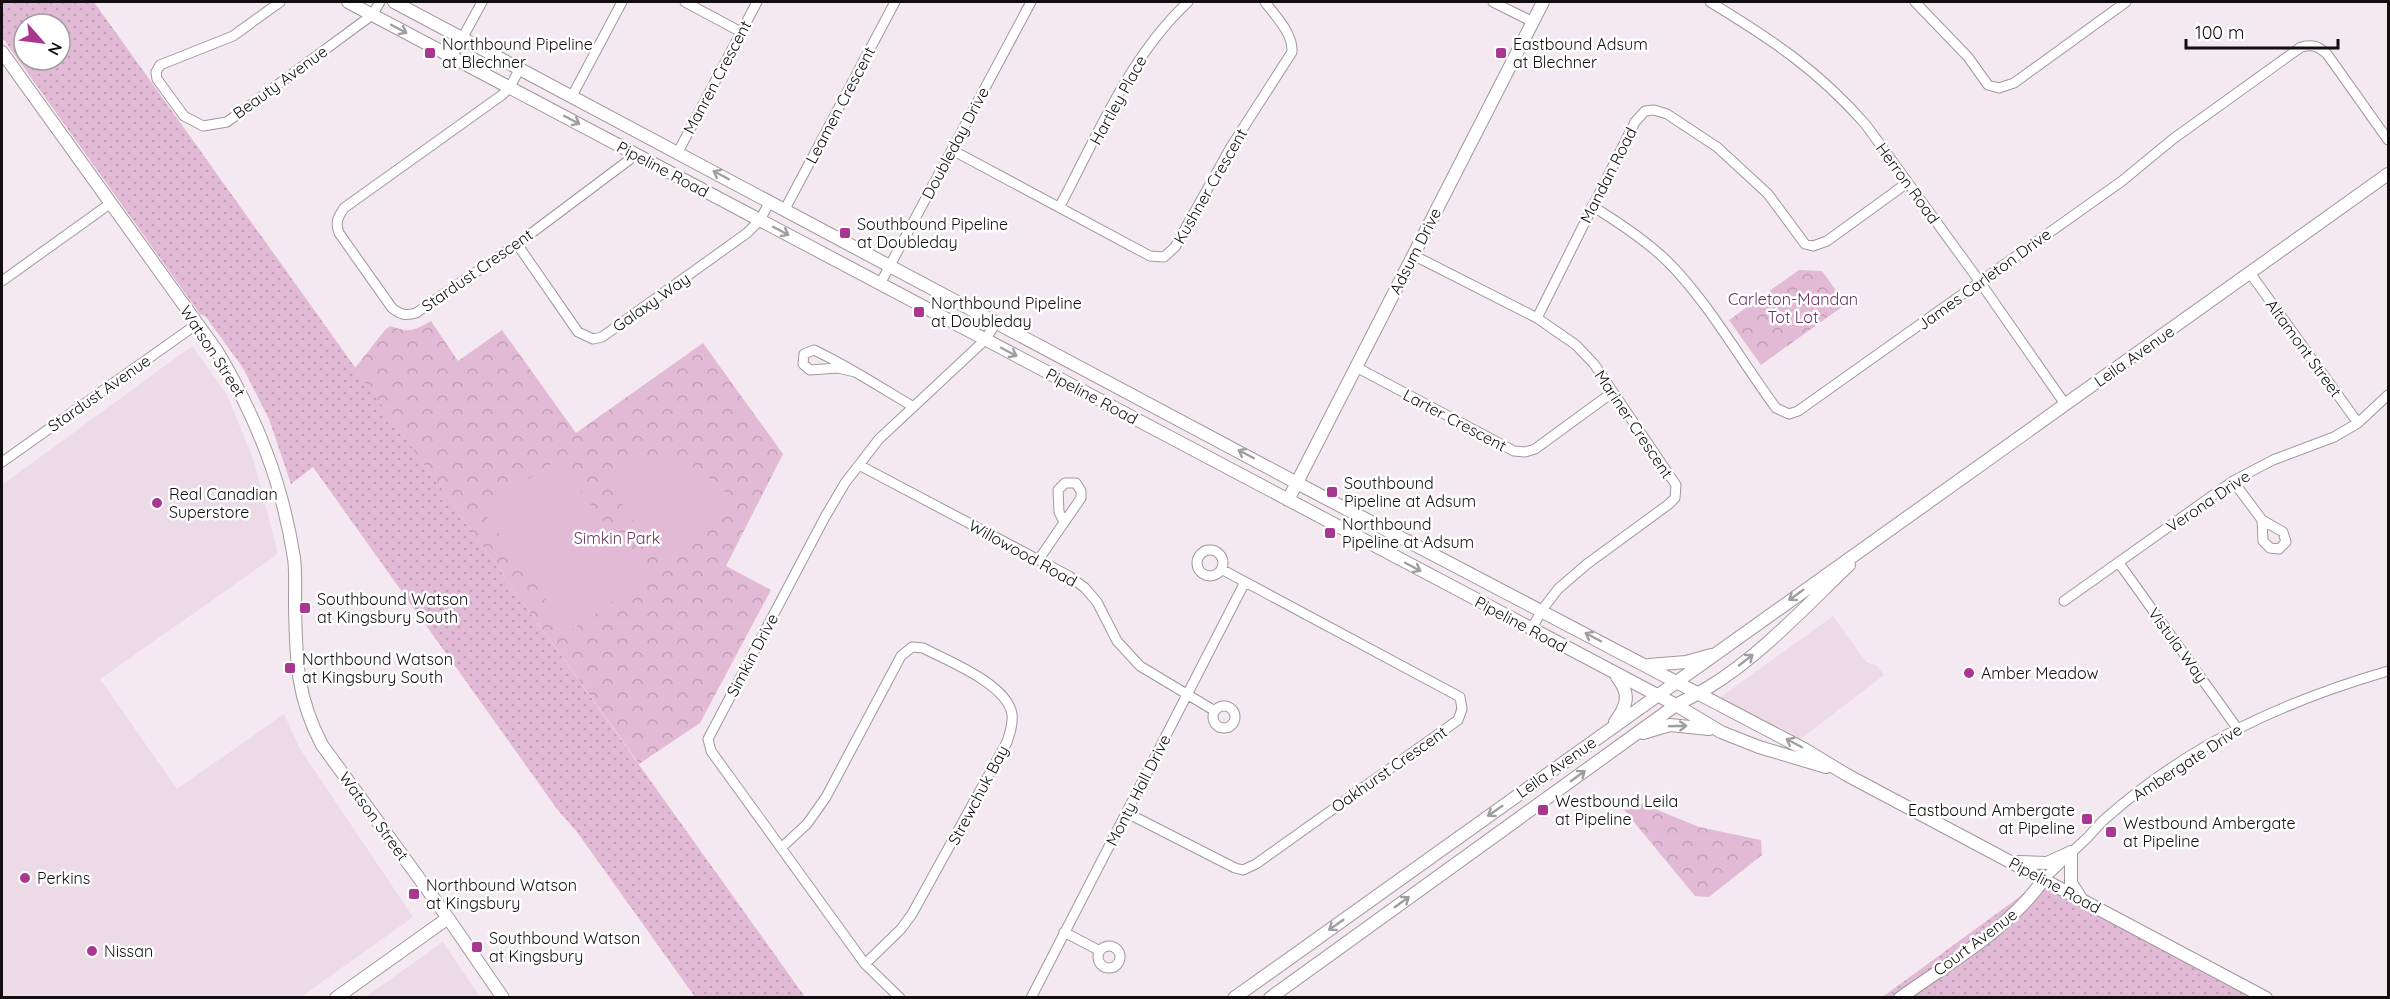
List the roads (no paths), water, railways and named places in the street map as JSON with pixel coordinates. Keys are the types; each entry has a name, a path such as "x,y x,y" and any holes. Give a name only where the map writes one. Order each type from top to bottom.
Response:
{"street":[{"name":"Beauty Avenue","path":"280,2 234,36 160,65 156,72 157,79 184,116 203,126 227,122 372,15 380,2"},
{"name":"Pipeline Road","path":"348,2 1676,705 1721,732 1759,747 1844,773"},
{"name":"Pipeline Road","path":"394,2 1804,749 1844,773 2266,998"},
{"path":"453,57 482,2"},
{"path":"572,96 622,2"},
{"path":"685,2 741,32"},
{"name":"Manren Crescent","path":"678,152 757,2"},
{"name":"Leamen Crescent","path":"785,209 895,2"},
{"name":"Doubleday Drive","path":"880,284 1031,2"},
{"name":"Hartley Place","path":"1060,206 1140,57 1171,17 1188,2"},
{"name":"Kushner Crescent","path":"952,150 1150,256 1164,257 1175,247 1231,147 1292,52 1292,43 1288,33 1265,2"},
{"path":"1492,2 1533,22"},
{"name":"Adsum Drive","path":"1288,500 1543,2"},
{"name":"Herron Road","path":"1710,2 1752,27 1818,75 1866,125 2066,404"},
{"path":"1915,2 1968,57 1988,85 1999,88 2014,83 2126,2"},
{"name":"James Carleton Drive","path":"1592,206 1637,236 1669,262 1706,308 1776,408 1789,414 1798,411 2122,181 2173,138 2301,47 2310,44 2319,46 2327,54 2388,140"},
{"name":"Watson Street","path":"2,52 217,351 255,420 284,506 294,561 298,673 302,697 314,729 322,745 448,918 503,998"},
{"name":"Stardust Crescent","path":"520,69 510,87 502,95 344,208 336,225 339,233 392,308 407,316 416,312 517,244 629,160 633,153"},
{"name":"Mandan Road","path":"1537,318 1640,114 1645,111 1654,110 1667,114 1716,147 1768,194 1805,244 1813,246 1827,241 1907,183"},
{"name":"Leila Avenue","path":"1234,998 2388,174"},
{"name":"Galaxy Way","path":"517,244 578,332 593,339 602,337 747,233 760,220 770,201"},
{"path":"2,281 111,203"},
{"name":"Mariner Crescent","path":"1413,255 1537,318 1576,345 1594,364 1676,485 1675,498 1557,589 1531,630"},
{"name":"Altamont Street","path":"2250,273 2358,423"},
{"name":"Simkin Drive","path":"900,998 865,964 711,751 708,739 825,517 859,465 879,439 912,406 985,340 997,321"},
{"name":"Stardust Avenue","path":"2,462 197,324"},
{"path":"855,372 838,368 810,370 803,364 804,354 814,350 855,372 912,406"},
{"name":"Larter Crescent","path":"1356,367 1514,451 1525,452 1535,449 1613,392"},
{"name":"Verona Drive","path":"2064,601 2234,481 2273,460 2334,437 2358,423 2388,395"},
{"name":"Willowood Road","path":"859,465 1039,559 1085,588 1097,602 1117,641 1140,666 1215,711"},
{"path":"2234,481 2262,520"},
{"path":"1039,559 1064,522"},
{"name":"Leila Avenue","path":"1269,998 1676,705 1708,688 1757,651 1878,537"},
{"name":"Vistula Way","path":"2119,563 2237,728"},
{"name":"Oakhurst Crescent","path":"1127,813 1243,870 1256,864 1458,720 1462,709 1460,697 1221,569"},
{"name":"Monty Hall Drive","path":"1031,998 1245,582"},
{"name":"Strewchuk Bay","path":"781,848 817,812 901,656 912,647 923,648 990,684 1008,702 1012,714 1007,742 929,887 901,929 865,964"},
{"path":"1645,665 1686,662 1719,653"},
{"name":"Ambergate Drive","path":"2044,879 2104,819 2173,767 2237,728 2331,688 2388,671"},
{"path":"1611,729 1627,702 1624,685 1615,674"},
{"path":"1635,735 1673,725 1721,732"},
{"path":"2013,862 2047,863 2072,852 2072,883 2081,898"},
{"name":"Court Avenue","path":"1900,998 2004,923 2029,900 2044,879"},
{"path":"336,998 448,918"},
{"path":"1064,932 1100,951"}],"place":[{"name":"Northbound Pipeline at Blechner","path":"430,53"},
{"name":"Eastbound Adsum at Blechner","path":"1501,53"},
{"name":"Southbound Pipeline at Doubleday","path":"845,233"},
{"name":"Northbound Pipeline at Doubleday","path":"919,312"},
{"name":"Southbound Pipeline at Adsum","path":"1332,492"},
{"name":"Real Canadian Superstore","path":"157,503"},
{"name":"Northbound Pipeline at Adsum","path":"1330,533"},
{"name":"Southbound Watson at Kingsbury South","path":"305,608"},
{"name":"Northbound Watson at Kingsbury South","path":"290,668"},
{"name":"Amber Meadow","path":"1969,673"},
{"name":"Westbound Leila at Pipeline","path":"1543,810"},
{"name":"Eastbound Ambergate at Pipeline","path":"2087,819"},
{"name":"Westbound Ambergate at Pipeline","path":"2111,832"},
{"name":"Perkins","path":"25,878"},
{"name":"Northbound Watson at Kingsbury","path":"414,894"},
{"name":"Southbound Watson at Kingsbury","path":"477,947"},
{"name":"Nissan","path":"92,951"}],"park label":[{"name":"Carleton-Mandan Tot Lot","path":"1793,308"},
{"name":"Simkin Park","path":"617,538"}]}
